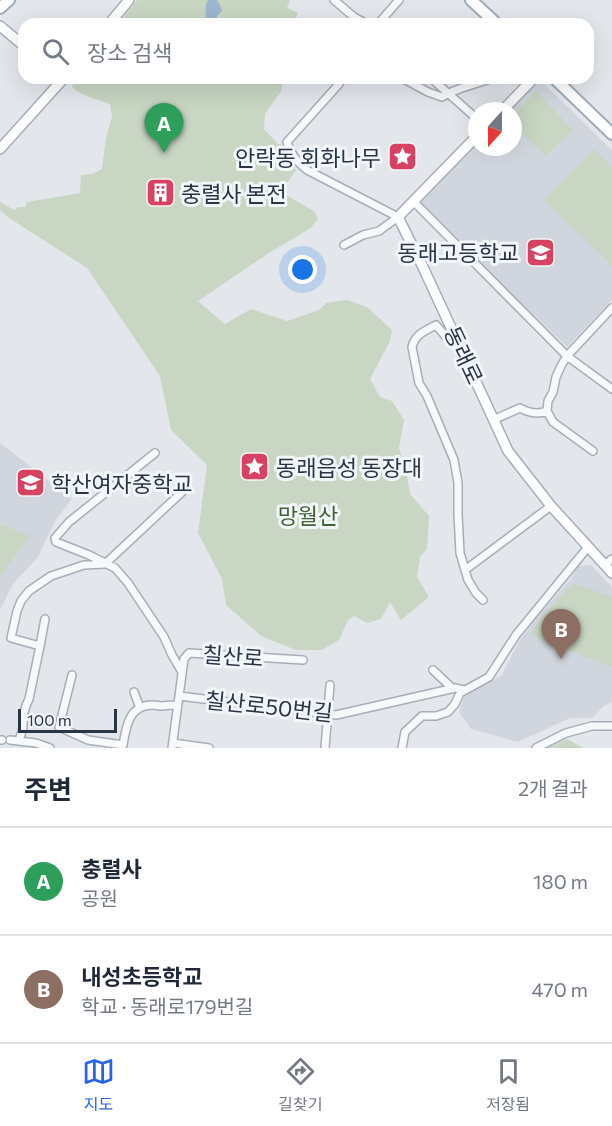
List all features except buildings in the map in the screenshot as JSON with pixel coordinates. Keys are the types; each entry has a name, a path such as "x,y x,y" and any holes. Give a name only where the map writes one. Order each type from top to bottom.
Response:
{"main road":[{"path":"0,9 9,0"},
{"path":"114,18 129,0"},
{"path":"471,0 490,18"},
{"path":"0,26 18,41"},
{"path":"0,149 58,84"},
{"path":"511,102 528,84"},
{"path":"560,84 612,134"},
{"path":"398,217 468,145"},
{"name":"동래로","path":"398,217 508,451 550,506 588,547 608,562 612,573"}],"street":[{"path":"334,0 356,18"},
{"path":"383,18 399,0"},
{"path":"339,84 287,142 289,149 297,162 307,170 398,217 379,231 363,235 344,245"},
{"path":"413,84 442,97 476,84"},
{"path":"438,84 468,112"},
{"path":"412,201 567,356 612,389"},
{"path":"593,451 553,422 547,411 548,400 554,392 559,369 567,356 612,308"},
{"path":"458,343 447,338 436,325 419,334 412,347 419,383 427,396 454,460 458,483 460,553 468,580 483,600"},
{"path":"493,420 520,408 540,414 547,411"},
{"path":"155,453 69,522 55,538 56,542 116,568 164,637 171,655 182,672"},
{"path":"40,646 11,638 17,611 29,591 51,576 84,566 105,564 182,492"},
{"path":"465,570 550,506"},
{"path":"402,748 405,732 423,716 436,716 448,712 460,693 489,677 516,635 588,547"},
{"path":"19,741 23,728 22,718 29,699 45,619"},
{"name":"칠산로","path":"172,746 184,659 189,652 303,660"},
{"path":"433,670 452,688"},
{"path":"72,675 59,727 88,740 123,745 127,723 140,708 151,705 177,705"},
{"path":"325,748 330,685"},
{"name":"칠산로50번길","path":"179,696 336,715 452,688 464,690"},
{"path":"134,692 140,708"},
{"path":"536,748 566,733 592,726 612,726"},
{"path":"4,740 36,742 50,748"},
{"path":"172,746 209,748"}],"shaded area":[{"name":"동래고등학교","path":"534,84 544,84 612,150 612,300 567,347 419,204 468,153 468,156 522,156 522,102 517,102"},
{"path":"0,443 72,499 55,521 38,557 13,584 0,610"},
{"path":"591,565 612,587 612,702 604,706 592,718 570,718 518,742 471,729 459,712 464,697 502,675 518,643 538,616 571,579 578,566"}],"green space":[{"path":"137,0 290,0 287,8 298,13 296,18 123,18"},
{"name":"망월산","path":"73,84 282,84 282,90 265,114 264,129 278,144 284,145 296,165 294,167 296,170 287,183 284,194 314,211 318,218 311,228 198,301 225,324 251,309 287,321 319,310 326,303 347,300 367,307 392,330 390,341 370,379 380,397 392,401 404,420 399,448 410,494 429,516 427,549 420,557 417,577 429,597 401,620 390,602 381,619 367,623 354,616 348,620 339,640 322,650 296,650 261,636 226,605 222,579 198,533 207,465 171,430 160,376 87,268 0,210 0,202 14,210 18,207 25,207 27,202 80,193 81,175 92,174 102,169 106,137 112,117 110,104 85,95 72,87"},
{"path":"536,91 573,130 546,156 522,133 522,106"},
{"path":"594,149 612,167 612,266 544,200"},
{"path":"0,524 30,536 0,576"},
{"path":"573,583 612,597 612,667 529,635 544,614"},
{"path":"567,739 583,748 547,748"}],"water":[{"path":"208,0 217,0 222,11 217,18 205,18"}],"place":[{"name":"충렬사","path":"164,153"},
{"name":"안락동 회화나무","path":"402,157"},
{"name":"충렬사 본전","path":"160,193"},
{"name":"동래고등학교","path":"540,252"},
{"name":"동래읍성 동장대","path":"255,467"},
{"name":"학산여자중학교","path":"30,483"},
{"name":"내성초등학교","path":"561,659"}]}
